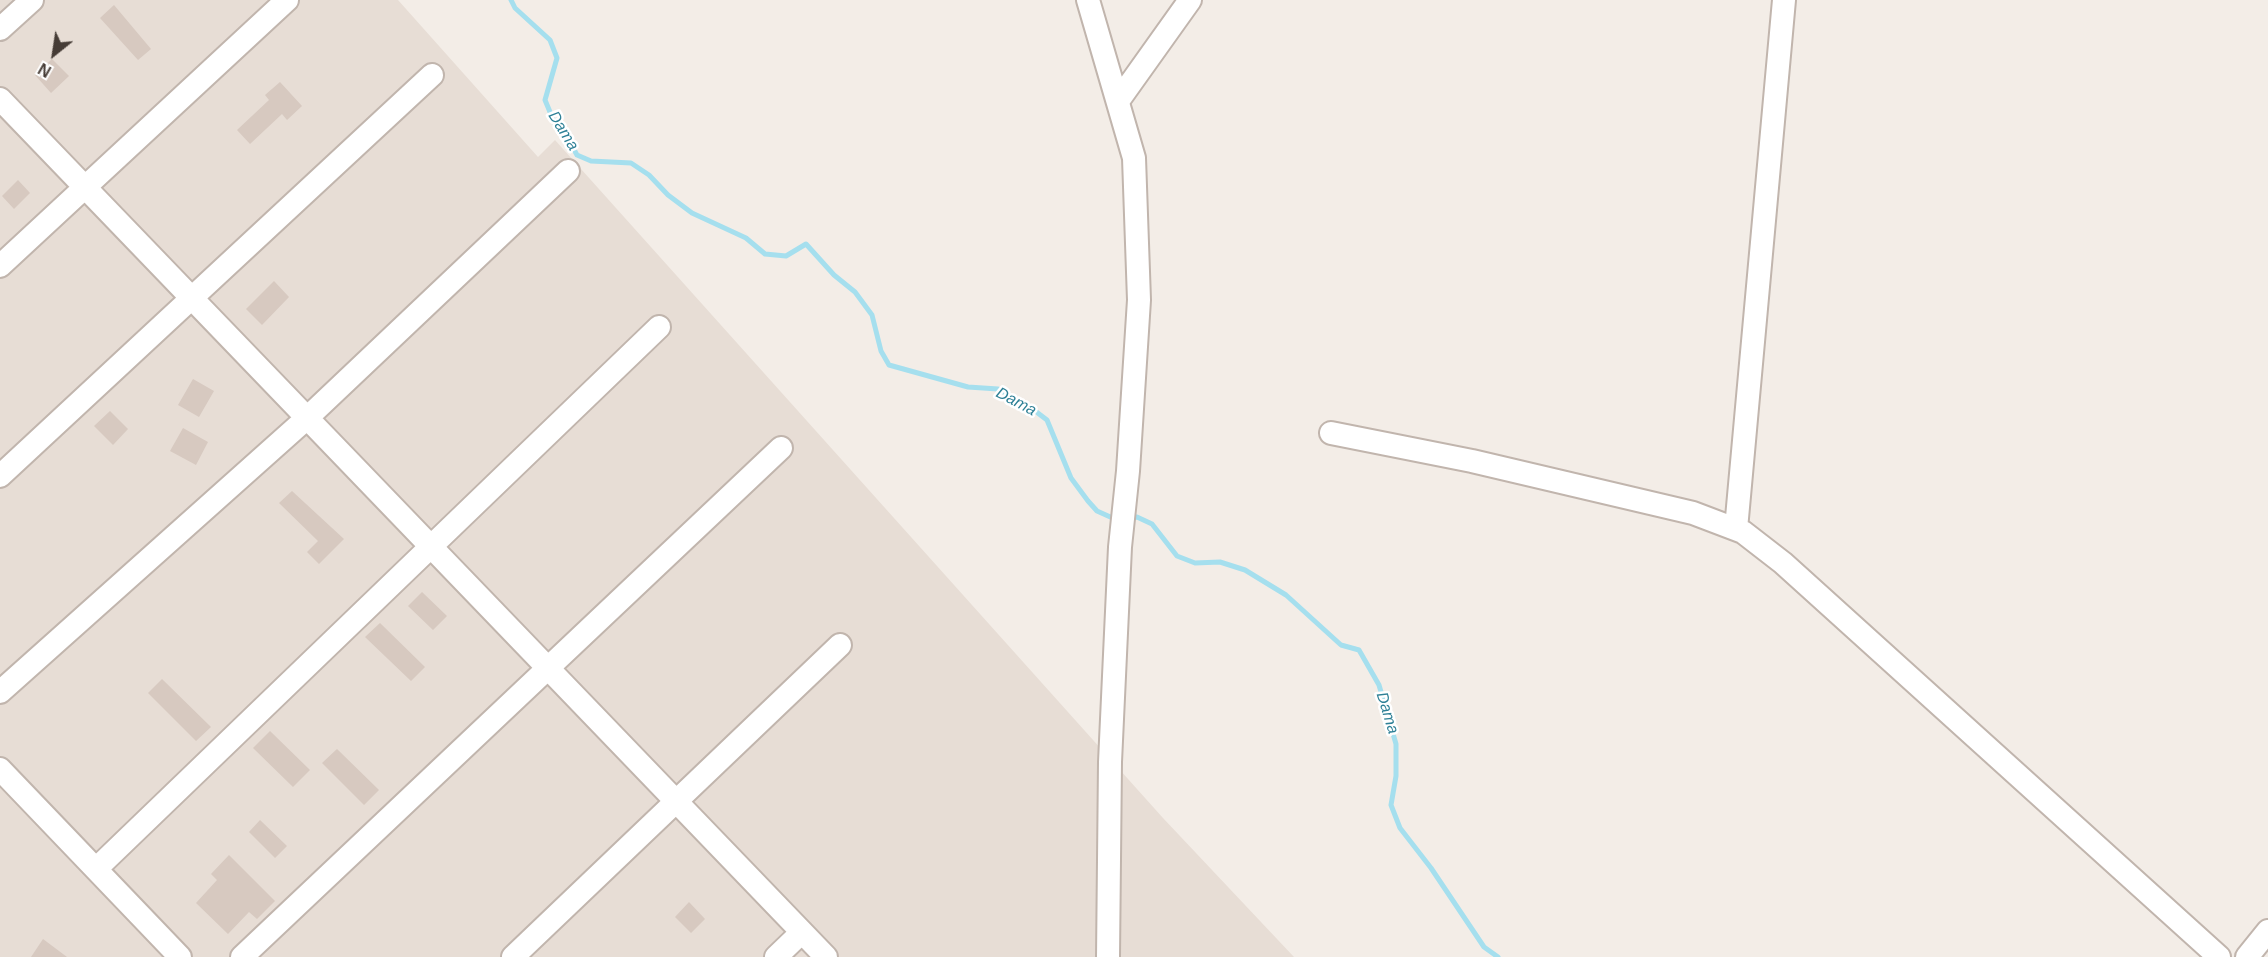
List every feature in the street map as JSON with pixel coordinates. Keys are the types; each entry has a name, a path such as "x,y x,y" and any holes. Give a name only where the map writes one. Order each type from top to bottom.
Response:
{"street":[{"path":"0,29 32,0"},
{"path":"0,266 287,0"},
{"path":"1088,0 1134,158 1139,300 1128,471 1120,547 1110,762 1108,957"},
{"path":"1118,101 1190,0"},
{"path":"1736,529 1784,0"},
{"path":"0,476 432,75"},
{"path":"0,99 826,957"},
{"path":"0,692 307,418 568,171"},
{"path":"96,869 659,327"},
{"path":"1331,433 1483,463 1693,513 1743,532 1792,571 2219,957"},
{"path":"242,957 781,448"},
{"path":"513,957 840,645"},
{"path":"0,769 180,957"},
{"path":"2247,957 2268,931"},
{"path":"776,957 802,932"}],"shaded area":[{"path":"0,0 398,0 538,157 555,140 1163,818 1294,957 0,957"}],"building":[{"path":"114,5 151,49 138,60 100,18"},
{"path":"52,59 69,76 51,93 35,75"},
{"path":"280,82 302,106 287,120 282,114 250,144 237,130 269,100 265,95"},
{"path":"18,180 30,193 14,209 2,196"},
{"path":"274,281 289,297 262,325 246,309"},
{"path":"193,379 214,391 199,417 178,405"},
{"path":"110,411 128,429 113,445 94,426"},
{"path":"183,428 208,442 196,465 170,451"},
{"path":"292,491 344,539 319,564 307,552 318,541 279,503"},
{"path":"422,592 447,616 433,630 408,606"},
{"path":"380,623 425,667 411,681 365,637"},
{"path":"162,679 211,727 196,741 148,693"},
{"path":"270,731 310,770 293,787 253,748"},
{"path":"337,749 379,790 364,805 322,763"},
{"path":"260,820 287,846 275,858 249,832"},
{"path":"229,855 275,901 257,919 249,912 228,934 196,903 217,880 211,874"},
{"path":"689,902 705,919 691,933 675,917"},
{"path":"43,939 67,957 31,957"}],"waterway":[{"name":"Dama","path":"511,0 515,8 550,40 557,58 545,100 555,124 567,137 577,155 591,161 631,163 649,175 668,195 692,213 746,238 765,254 786,256 806,244 834,275 855,292 872,315 881,351 889,365 968,387 998,389 1026,404 1047,420 1071,478 1088,501 1097,511 1117,520"},
{"name":"Dama","path":"1129,519 1137,517 1152,524 1177,556 1195,563 1220,562 1245,570 1286,595 1341,645 1359,650 1379,685 1396,744 1396,776 1391,805 1400,828 1431,868 1484,947 1498,957"}]}
